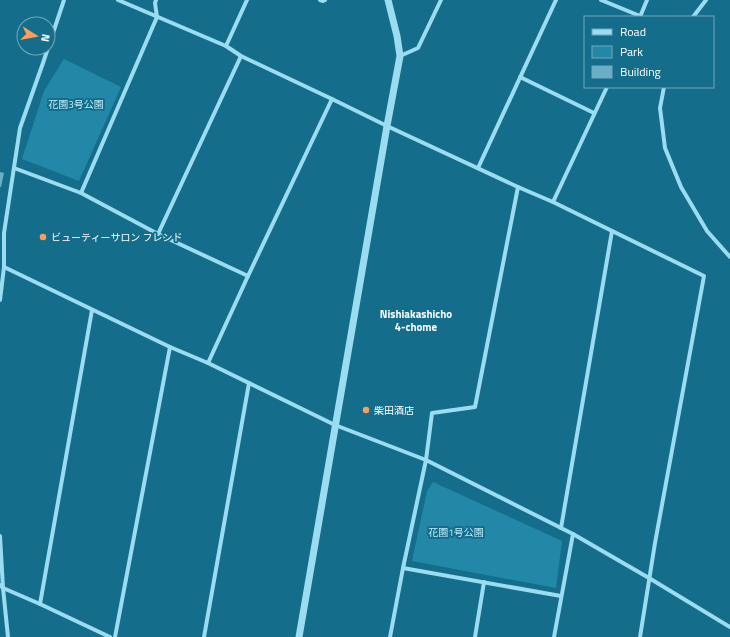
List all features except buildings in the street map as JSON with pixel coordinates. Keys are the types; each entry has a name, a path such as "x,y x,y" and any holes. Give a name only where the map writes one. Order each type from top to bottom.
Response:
{"street":[{"path":"0,300 4,267 2,234 20,128 64,0"},
{"path":"118,0 226,46 241,56 387,126 553,202 704,276 655,543 640,637"},
{"path":"82,193 157,17 156,0"},
{"path":"226,46 247,0"},
{"path":"320,0 326,0"},
{"path":"299,637 400,56 397,36 388,0"},
{"path":"400,56 418,48 441,0"},
{"path":"478,168 556,0"},
{"path":"601,0 638,16"},
{"path":"640,16 648,0"},
{"path":"694,16 706,0"},
{"path":"158,234 241,56"},
{"path":"520,78 594,113"},
{"path":"553,202 606,88"},
{"path":"664,88 660,108 665,148 682,187 707,231 730,257"},
{"path":"208,363 332,99"},
{"path":"14,168 82,193 158,234 248,276"},
{"path":"390,637 426,460 432,413 475,407 518,187"},
{"path":"561,528 612,231"},
{"path":"4,267 170,347 208,363 335,425 426,460 573,534 730,627"},
{"path":"40,604 92,310"},
{"path":"115,637 170,347"},
{"path":"204,637 249,383"},
{"path":"554,637 573,534"},
{"path":"0,536 1,586 8,637"},
{"path":"403,568 562,596"},
{"path":"475,637 484,582"},
{"path":"1,586 110,637"}],"green space":[{"name":"花園3号公園","path":"64,59 121,87 79,181 22,159 44,91"},
{"name":"花園1号公園","path":"433,482 562,541 556,588 412,561 427,491"}],"place":[{"name":"ビューティーサロン フレンド","path":"43,237"},
{"name":"柴田酒店","path":"366,410"}],"district":[{"name":"Nishiakashicho 4-chome","path":"416,320"}]}
